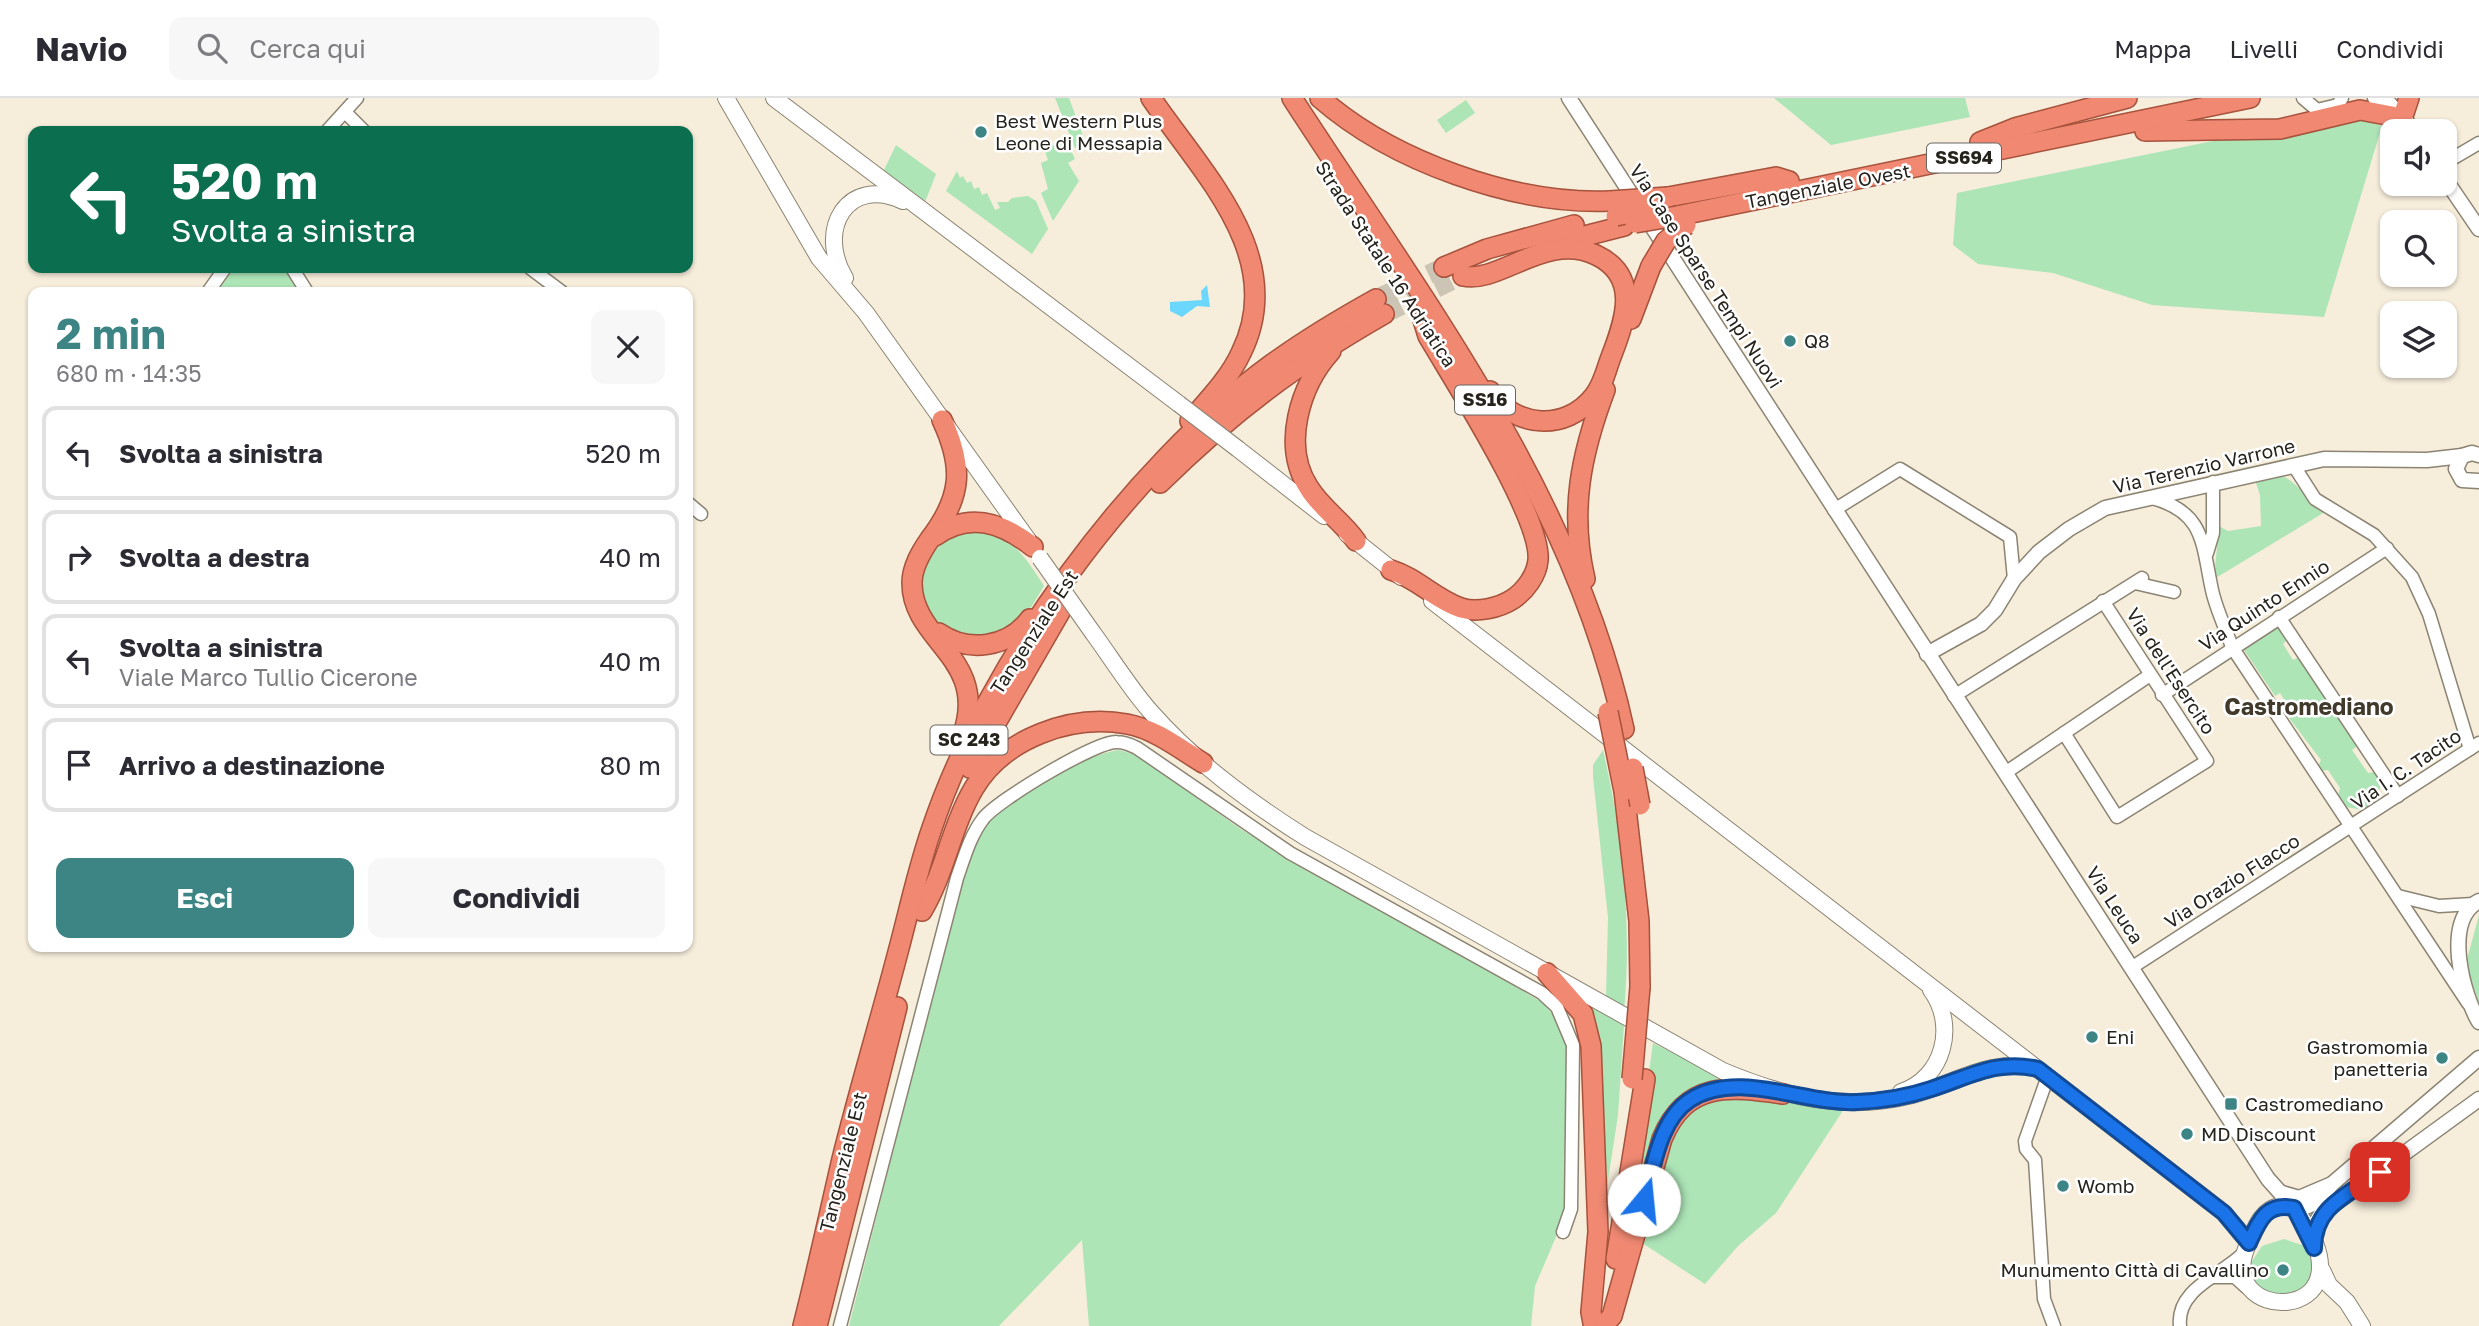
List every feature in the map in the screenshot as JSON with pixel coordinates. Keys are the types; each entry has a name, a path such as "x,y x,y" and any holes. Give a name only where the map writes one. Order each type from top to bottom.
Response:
{"highway":[{"path":"1141,484 1150,467 1232,369 1252,327 1257,299 1254,268 1237,223 1151,98"},
{"name":"Strada Statale 16 Adriatica","path":"1278,98 1423,320 1498,446 1554,557 1614,710 1624,729 1640,805 1648,877 1646,989 1638,1079 1599,1325"},
{"name":"Strada Statale 16 Adriatica","path":"1292,98 1406,270 1484,398 1538,496 1584,597 1614,710 1646,989"},
{"path":"1320,98 1377,139 1462,175 1515,191 1617,214 1675,211 1666,241 1651,266 1591,426 1581,464 1576,506 1581,559 1620,691 1614,710"},
{"path":"1980,142 2015,128 2127,98"},
{"name":"Tangenziale Ovest","path":"1675,211 1789,181 2189,98"},
{"name":"Tangenziale Ovest","path":"1406,270 1423,288 1503,407 1524,419 1548,421 1572,415 1588,403 1600,386 1627,312 1623,283 1609,263 1585,250 1565,247 1472,278 1453,275 1520,253 1617,214 1675,211 1817,188 2250,98"},
{"path":"2051,141 2075,144 2165,129 2280,129 2360,110 2405,118"},
{"path":"1356,541 1344,523 1309,490 1303,477 1297,426 1306,390 1319,364 1331,351 1381,322 1380,306"},
{"name":"Tangenziale Est","path":"803,1326 843,1156 932,828 963,752 1001,677 1039,618 1093,544 1141,484 1184,439 1270,365 1319,331 1380,306"},
{"name":"Tangenziale Est","path":"817,1326 944,830 974,759 1047,629 1145,498 1227,418 1380,306"},
{"path":"1391,570 1411,576 1455,605 1476,610 1504,605 1516,597 1533,577 1538,562 1532,530 1509,481 1428,336 1423,320"},
{"path":"932,828 934,811 969,712 961,671 916,606 912,582 918,559 952,504 957,478 955,453 942,419"},
{"path":"931,538 955,524 982,521 1008,528 1037,553"},
{"path":"932,628 946,638 968,646 990,644 1007,638 1025,625 1081,552 1093,544"},
{"path":"922,911 932,894 974,788 991,766 1011,749 1029,739 1063,725 1094,721 1129,724 1165,739 1203,763"},
{"path":"1548,973 1576,1003 1587,1027 1591,1046 1598,1232 1591,1312 1599,1325 1612,1316 1662,1139 1675,1113 1692,1099 1716,1090 1748,1089 1783,1094"}],"main road":[{"path":"726,98 819,258 866,313 1151,712 1203,763 1252,803 1304,837 1701,1060 1783,1094 1823,1101 1872,1102 1912,1095 1995,1066 2019,1065 2043,1073"},
{"path":"774,98 1238,449 2224,1213 2242,1220 2261,1218 2279,1206 2294,1208 2329,1285 2347,1302 2361,1326"},
{"path":"866,313 836,262 832,237 838,217 850,204 873,195 894,197 930,216"},
{"path":"1872,1102 1907,1090 1931,1070 1941,1054 1947,1029 1935,996 1924,980"},
{"path":"2224,1213 2247,1248"},
{"path":"2261,1218 2247,1248 2241,1273 2251,1299 2266,1310 2290,1312 2311,1303 2334,1303 2361,1326"},
{"path":"2311,1303 2319,1292 2322,1270"}],"street":[{"path":"332,126 356,98"},
{"name":"Via Case Sparse Tempi Nuovi","path":"1569,98 1834,510"},
{"path":"2303,98 2317,110 2340,102 2361,101 2379,105 2405,118"},
{"path":"2375,98 2387,101 2405,118"},
{"path":"345,112 360,126"},
{"path":"2457,156 2479,142"},
{"path":"2457,196 2479,229"},
{"path":"537,273 555,287"},
{"path":"2471,483 2458,462 2473,453"},
{"name":"Via Terenzio Varrone","path":"1927,653 1981,624 1995,610 2014,579 2039,552 2105,508 2324,459 2427,460 2473,453"},
{"name":"Via Terenzio Varrone","path":"2427,460 2471,483"},
{"path":"2294,466 2315,499 2374,535 2412,577 2429,614 2474,746"},
{"path":"1834,510 1900,469 2010,537 2014,579"},
{"path":"2207,553 2213,533 2213,482"},
{"path":"2148,497 2171,503 2193,521 2207,553 2212,591 2232,647 2353,826 2479,1022"},
{"path":"693,507 701,514"},
{"name":"Via Leuca","path":"1834,510 2268,1179 2294,1208"},
{"name":"Via Quinto Ennio","path":"2162,695 2387,548"},
{"path":"1954,696 2139,580 2174,592"},
{"name":"Via dell'Esercito","path":"2064,733 2117,817 2207,761 2103,601"},
{"path":"2278,617 2398,796"},
{"path":"2005,773 2150,675"},
{"path":"840,1326 957,878 971,840 982,820 1001,802 1093,748 1115,741 1137,748 1290,853 1542,993 1557,1007 1573,1045 1571,1209 1563,1232"},
{"name":"Via I. C. Tacito","path":"2353,826 2474,746"},
{"name":"Via Orazio Flacco","path":"2131,968 2353,826"},
{"path":"2398,896 2439,906 2476,903"},
{"path":"2468,1003 2459,944 2460,923 2476,903"},
{"path":"2294,1208 2301,1209 2316,1202 2332,1184 2479,1058"},
{"path":"2043,1073 2025,1142 2026,1149 2035,1160 2044,1299 2053,1326"},
{"path":"2314,1248 2314,1234 2321,1214 2479,1099"},
{"path":"2261,1218 2269,1205 2268,1179"},
{"path":"2282,1193 2299,1198 2332,1184"},
{"path":"2180,1326 2182,1305 2247,1248"},
{"path":"2209,1279 2235,1277 2246,1287"}],"green space":[{"path":"1055,98 1069,98 1086,144 1075,148"},
{"path":"1774,98 1965,98 1970,117 1831,145"},
{"path":"1466,100 1475,113 1446,133 1437,120"},
{"path":"2364,120 2380,125 2324,317 2152,305 2053,273 1978,264 1953,245 1957,193 2218,140 2280,135"},
{"path":"1066,140 1075,159 1068,163 1079,181 1053,221 1041,193 1048,189 1041,163 1048,160 1044,149"},
{"path":"896,145 936,174 925,202 883,172"},
{"path":"957,171 960,178 963,176 967,183 971,181 974,189 979,187 982,195 987,193 995,210 1000,208 997,202 1008,202 1012,198 1028,196 1036,201 1048,229 1032,254 946,191"},
{"path":"230,273 291,273 300,287 221,287"},
{"path":"2278,474 2291,481 2325,512 2214,579 2219,526 2228,531 2261,526 2260,495 2255,480"},
{"path":"984,530 1012,545 1026,559 1044,586 1016,626 997,635 970,640 948,633 933,617 924,596 924,574 933,553 953,537"},
{"path":"2277,624 2287,640 2283,644 2293,660 2299,657 2357,746 2352,750 2368,773 2374,772 2381,783 2378,798 2363,810 2346,807 2338,795 2340,788 2328,770 2321,771 2318,766 2321,760 2289,718 2293,714 2280,693 2275,696 2242,647"},
{"path":"1119,750 1136,755 1242,830 1542,1002 1556,1018 1568,1052 1567,1211 1535,1286 1531,1326 1089,1326 1082,1240 999,1326 849,1326 957,897 977,838 997,811 1029,789 1089,759"},
{"path":"1603,750 1616,815 1624,880 1627,946 1624,1012 1607,1001 1606,995 1608,918 1593,777 1593,765"},
{"path":"2479,915 2479,1003 2466,963"},
{"path":"1584,1002 1624,1025 1618,1115 1603,1213"},
{"path":"1653,1043 1732,1082 1682,1100 1627,1231"},
{"path":"1718,1095 1844,1109 1776,1213 1738,1246 1705,1284 1639,1241 1660,1159 1683,1114"},
{"path":"2284,1239 2305,1246 2317,1264 2293,1308 2269,1306 2259,1299 2249,1266 2262,1246"}],"water":[{"path":"1207,285 1210,307 1197,306 1182,317 1170,311 1170,302 1202,300 1201,291"}],"tunnel":[{"path":"1376,299 1444,267"},
{"path":"1384,314 1451,281"}],"place":[{"name":"Best Western Plus Leone di Messapia","path":"981,132"},
{"name":"Q8","path":"1790,341"},
{"name":"Eni","path":"2092,1037"},
{"name":"Gastromomia panetteria","path":"2442,1058"},
{"name":"Castromediano","path":"2231,1104"},
{"name":"MD Discount","path":"2187,1134"},
{"name":"Womb","path":"2063,1186"},
{"name":"Munumento Città di Cavallino","path":"2283,1270"}],"district":[{"name":"Castromediano","path":"2309,707"}],"route":[{"path":"1644,1200 1667,1125 1682,1106 1704,1093 1729,1088 1748,1089 1842,1103 1872,1102 1912,1095 1982,1069 2007,1065 2038,1069 2224,1213 2244,1233 2249,1243 2263,1215 2279,1206 2294,1208 2314,1248 2316,1223 2321,1214 2380,1172"}]}
